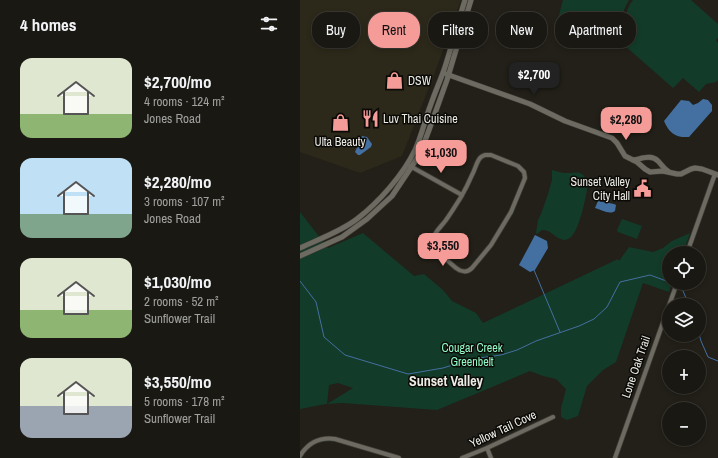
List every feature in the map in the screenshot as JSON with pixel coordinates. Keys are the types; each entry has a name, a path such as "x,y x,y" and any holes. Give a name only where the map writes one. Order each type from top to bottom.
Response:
{"street":[{"path":"463,12 465,0"},
{"path":"466,12 471,0"},
{"path":"300,248 356,220 383,195 420,154 448,75 454,48"},
{"path":"300,256 342,237 367,219 392,196 399,186 409,165 424,128 442,73 452,54"},
{"path":"442,73 530,104 565,121 612,138 625,156 650,172 663,171 681,174 695,168 717,174 690,246"},
{"path":"491,155 518,166 524,172 525,178 511,212 491,245 469,271 459,270 454,266 434,248 433,240 435,234 445,222 462,195 478,160 482,156 491,155"},
{"path":"633,160 647,157 653,158 672,173"},
{"path":"409,165 462,195"},
{"name":"Lone Oak Trail","path":"615,458 674,290"},
{"name":"Yellow Tail Cove","path":"462,458 553,417"},
{"path":"300,456 311,443 328,438 400,458"},
{"path":"487,448 491,458"}],"shaded area":[{"path":"300,0 461,0 457,12 428,12 428,48 444,48 402,156 360,173 300,152"}],"green space":[{"path":"563,0 629,0 624,12 560,12"},
{"path":"633,0 691,0 718,24 718,38 716,40 718,43 718,80 716,82 706,84 699,92 683,78 673,88 627,48 636,48 636,12 627,12"},
{"path":"552,170 564,173 581,173 588,182 585,202 578,225 572,236 565,240 558,238 551,232 545,230 542,230 537,234 536,233 538,220 552,180"},
{"name":"Cougar Creek Greenbelt","path":"300,212 328,248 363,233 414,276 424,274 443,290 452,301 476,313 483,323 618,259 619,261 629,247 653,252 662,248 662,290 643,283 616,362 603,370 587,386 578,416 567,420 561,417 561,408 566,389 556,379 530,371 437,410 342,403 300,409","holes":["338,383 353,388 327,404 329,385"]},
{"path":"622,219 642,226 637,239 618,232 617,230"},
{"path":"690,233 685,246 666,246 672,241"}],"water":[{"path":"703,99 708,100 712,105 712,111 689,137 677,136 668,129 664,121 681,100 689,101 693,105"},
{"path":"362,136 367,137 372,144 371,147 358,155 355,152"},
{"path":"598,201 616,205 615,211 608,212 595,208"},
{"path":"535,235 547,241 548,248 535,270 530,272 519,265"}],"waterway":[{"path":"534,270 560,332"},
{"path":"300,281 316,302 324,337 345,355 408,374 443,368 472,359 501,355 517,350 536,341 579,326 594,319 607,307 620,282 650,275 662,279"},
{"path":"682,290 686,298"},
{"path":"701,342 708,357 718,361"}],"place":[{"name":"DSW","path":"395,81"},
{"name":"Luv Thai Cuisine","path":"370,119"},
{"name":"Ulta Beauty","path":"340,123"},
{"name":"Sunset Valley City Hall","path":"643,189"}],"district":[{"name":"Sunset Valley","path":"446,381"}]}
